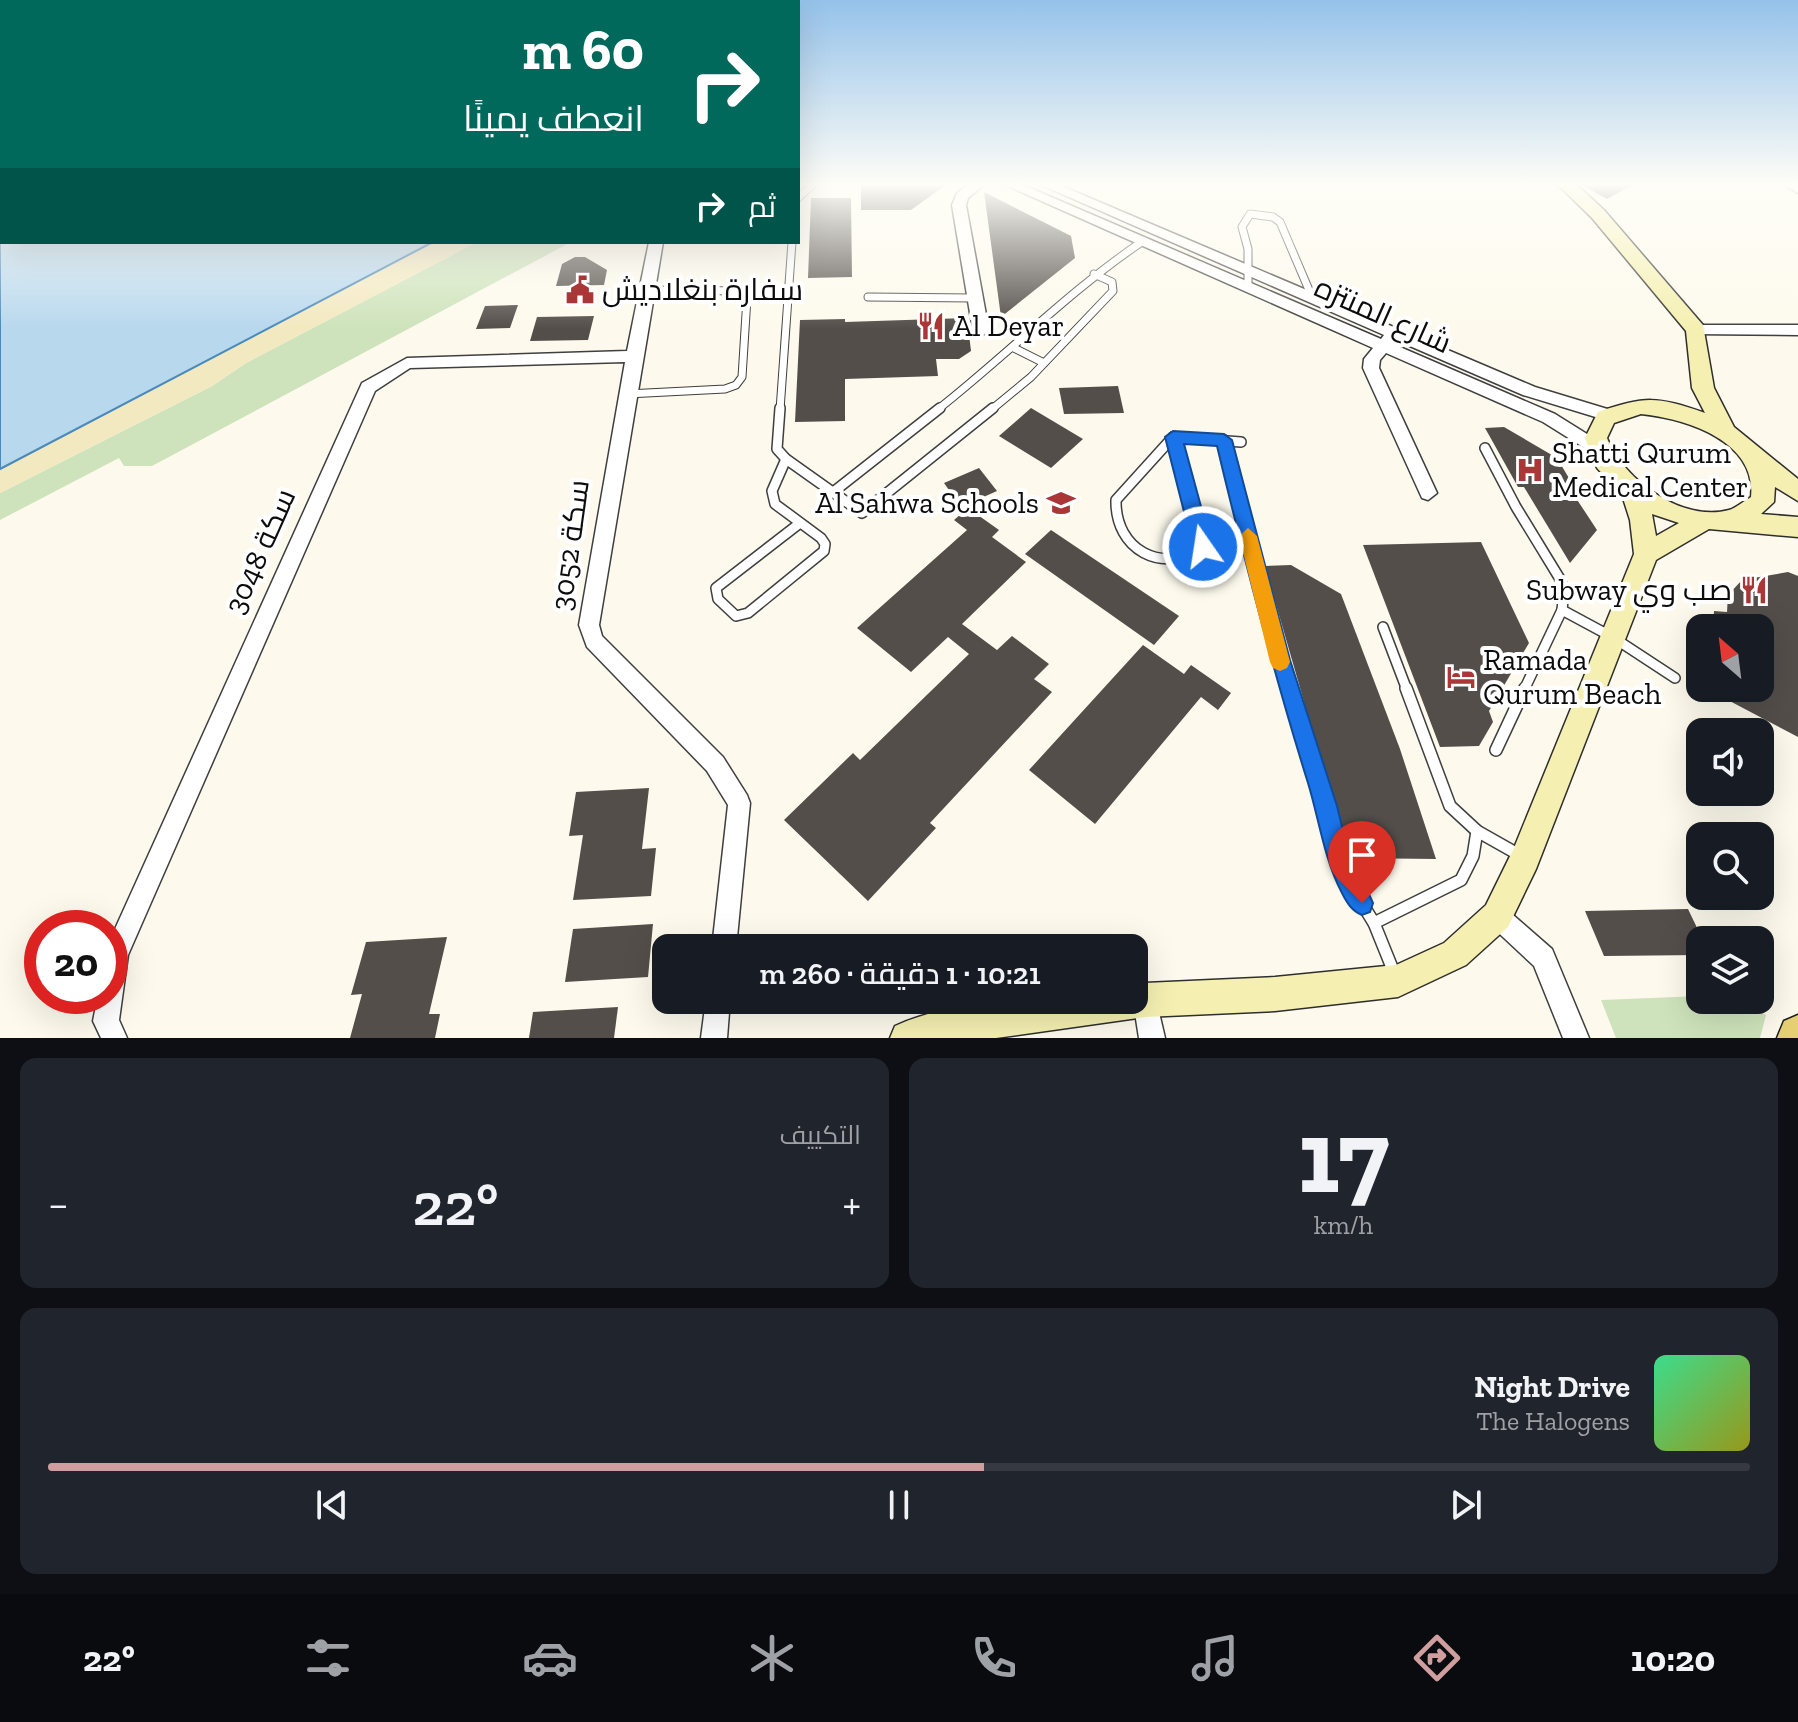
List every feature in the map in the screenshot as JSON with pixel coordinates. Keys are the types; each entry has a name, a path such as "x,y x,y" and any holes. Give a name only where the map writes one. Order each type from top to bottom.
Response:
{"main road":[{"path":"1613,232 1697,334 1703,388 1726,433"},
{"path":"1667,408 1703,388"},
{"path":"1798,492 1726,433 1698,417 1667,408 1640,406 1608,415 1597,429 1597,448 1609,470 1633,492 1668,510 1716,520 1798,527"},
{"path":"1646,554 1716,520 1754,511 1762,502 1765,480 1751,454"},
{"path":"1148,1000 1275,994 1398,981 1455,954 1497,916 1525,858 1646,554 1642,520 1633,492"},
{"path":"907,1038 920,1032 1047,1014"}],"street":[{"path":"963,232 981,331"},
{"name":"شارع المنتزه","path":"1127,232 1549,418 1597,448"},
{"name":"شارع المنتزه","path":"1155,232 1540,395 1608,415"},
{"name":"سكة 3052","path":"656,244 589,625 594,641 715,764 739,803 725,934"},
{"path":"1697,334 1798,330"},
{"path":"1396,332 1372,359 1371,368 1428,493"},
{"name":"سكة 3048","path":"128,927 368,387 407,363 634,356"},
{"path":"1497,916 1543,958 1576,1038"},
{"name":"سكة 3048","path":"107,1014 106,1021 114,1038"},
{"path":"714,1038 717,1014"},
{"path":"1148,1014 1152,1038"}],"lane":[{"path":"1243,232 1248,249 1248,287"},
{"path":"1284,232 1312,297"},
{"path":"832,493 1014,348 1094,274 1143,241"},
{"path":"792,244 777,449 855,510 867,512 1044,363 1113,291 1112,282 1094,274"},
{"path":"627,394 725,389 736,385 742,377 747,298 741,291 647,290"},
{"path":"868,297 973,298"},
{"path":"1014,348 1044,363"},
{"path":"1173,437 1203,547 1195,555 1168,560 1151,557 1137,549 1124,536 1113,512 1116,500 1173,437"},
{"path":"1173,437 1241,442"},
{"path":"1224,440 1280,660 1326,806 1334,843 1350,884 1374,923 1398,981"},
{"path":"1485,448 1564,590 1562,610 1496,750"},
{"path":"786,459 772,491 775,504 821,538 825,544 824,551 748,613 736,616 718,599 716,588 800,523"},
{"path":"1562,610 1614,638 1675,678"},
{"path":"1383,627 1450,806 1477,831 1525,858"},
{"path":"1374,923 1461,880 1473,856 1477,831"}],"green space":[{"path":"473,244 567,244 152,466 124,466 119,458 0,520 0,493 212,386 246,363"},
{"path":"1686,997 1686,1014 1766,1015 1760,1038 1616,1038 1601,1000"}],"sand":[{"path":"429,244 473,244 246,363 212,386 0,493 0,469"}],"water":[{"path":"0,244 429,244 0,469"}],"building":[{"path":"810,232 851,232 852,277 808,278"},
{"path":"989,232 1064,232 1071,236 1075,258 1001,317"},
{"path":"575,257 585,257 607,270 604,285 556,286 562,264"},
{"path":"518,305 510,328 476,329 485,306"},
{"path":"594,316 588,340 530,341 537,317"},
{"path":"967,318 971,351 959,359 936,359 938,376 845,379 845,421 795,422 800,320 845,319 845,322"},
{"path":"1118,386 1124,413 1064,414 1059,388"},
{"path":"1031,408 1083,439 1051,468 999,436"},
{"path":"1504,427 1557,458 1573,485 1568,486 1597,530 1570,563 1524,487 1518,487 1485,428"},
{"path":"979,468 997,491 961,507 944,483"},
{"path":"968,508 999,530 992,537 1026,562 962,624 997,650 1012,636 1049,664 1034,679 1052,692 930,823 936,828 868,901 784,820 853,753 860,760 969,654 948,637 911,672 857,628 967,530 954,520"},
{"path":"1051,530 1179,616 1154,645 1025,554"},
{"name":"Ramada Qurum Beach","path":"1481,542 1529,643 1489,711 1493,722 1479,746 1440,747 1363,545"},
{"path":"1291,565 1341,594 1400,749 1436,859 1349,858 1265,566"},
{"path":"1788,572 1798,576 1798,737 1774,724 1774,718 1762,718 1732,702 1774,702 1774,614 1714,614 1714,611 1727,612 1728,595 1742,580"},
{"path":"1143,645 1184,674 1191,665 1231,693 1218,710 1201,697 1095,824 1029,770"},
{"path":"649,788 642,849 656,848 651,896 573,900 583,835 569,836 576,792"},
{"path":"1686,909 1696,926 1686,926 1686,955 1604,956 1585,911"},
{"path":"653,924 648,977 565,982 573,929"},
{"path":"447,937 429,1014 440,1014 435,1038 350,1038 362,994 351,995 366,942"},
{"path":"618,1007 614,1038 529,1038 533,1012"}],"slow traffic":[{"path":"1248,536 1280,662"}],"place":[{"name":"سفارة بنغلاديش","path":"580,290"},
{"name":"Al Deyar","path":"931,326"},
{"name":"Shatti Qurum Medical Center","path":"1530,470"},
{"name":"Al Sahwa Schools","path":"1061,503"},
{"name":"Subway صب وي","path":"1754,590"},
{"name":"Ramada Qurum Beach","path":"1461,677"}],"route":[{"path":"1203,547 1173,437 1224,440 1280,660 1326,806 1334,843 1350,884 1362,903"}]}
